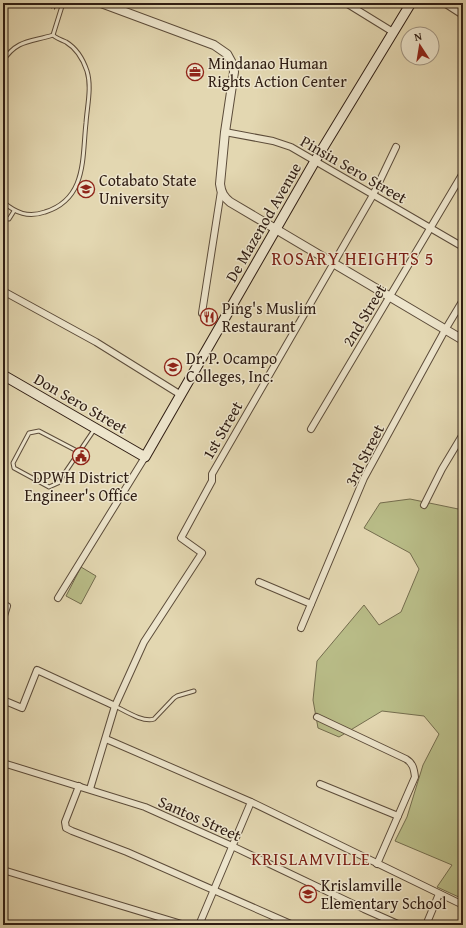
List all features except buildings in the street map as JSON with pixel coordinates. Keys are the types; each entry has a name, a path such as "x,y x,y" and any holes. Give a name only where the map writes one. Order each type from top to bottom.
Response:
{"main road":[{"name":"De Mazenod Avenue","path":"145,457 315,161 411,3"},
{"name":"Don Sero Street","path":"3,375 145,457"}],"street":[{"path":"346,3 393,32"},
{"path":"446,3 463,14"},
{"path":"107,4 214,45 227,54 233,65 234,72 225,132 220,184 221,191 202,313"},
{"name":"Pinsin Sero Street","path":"225,132 279,143 291,147 463,247"},
{"name":"1st Street","path":"115,706 144,642 202,553 181,538 212,481 212,474 373,194 396,147"},
{"name":"2nd Street","path":"311,429 463,173"},
{"path":"221,191 224,197 230,202 463,340"},
{"path":"3,291 96,342 181,395"},
{"name":"3rd Street","path":"301,628 364,478 463,300"},
{"path":"424,505 442,469 463,434"},
{"path":"58,598 145,457"},
{"path":"259,582 311,604"},
{"path":"3,619 7,606"},
{"path":"3,700 22,708 37,670 115,706 90,789"},
{"path":"317,717 411,762 414,769 415,777 377,864"},
{"path":"106,739 251,802 463,905"},
{"name":"Santos Street","path":"3,763 145,807 400,925"},
{"path":"320,784 398,816"},
{"path":"79,786 65,822 66,828 127,852 294,925"},
{"path":"199,925 251,802"},
{"path":"3,870 185,925"},
{"path":"426,925 439,894"}],"lane":[{"path":"52,35 63,3"},
{"path":"3,61 18,45 28,40 52,35 76,49 87,71 88,82 81,172 78,185 70,197 55,209 41,214 28,214 14,211 3,202"},
{"path":"3,218 9,219 14,211"},
{"path":"79,452 39,431 33,431 29,433 13,463 13,466 14,468 49,487 58,483 79,452 94,428"},
{"path":"115,706 146,720 151,720 154,719 177,696 194,691"}],"path":[{"path":"3,14 5,15 6,3"},
{"path":"37,3 60,11"}],"green space":[{"path":"410,499 463,510 463,899 437,887 452,865 395,841 407,817 423,765 439,734 424,716 382,711 339,737 318,728 313,700 317,661 364,605 379,625 401,612 419,569 410,553 364,528 380,503"},
{"path":"81,567 96,576 81,604 66,596"}],"place":[{"name":"Mindanao Human Rights Action Center","path":"195,72"},
{"name":"Cotabato State University","path":"86,189"},
{"name":"Ping's Muslim Restaurant","path":"209,317"},
{"name":"Dr. P. Ocampo Colleges, Inc.","path":"173,367"},
{"name":"DPWH District Engineer's Office","path":"81,456"},
{"name":"Krislamville Elementary School","path":"308,894"}],"district":[{"name":"ROSARY HEIGHTS 5","path":"353,259"},
{"name":"KRISLAMVILLE","path":"311,859"}]}
